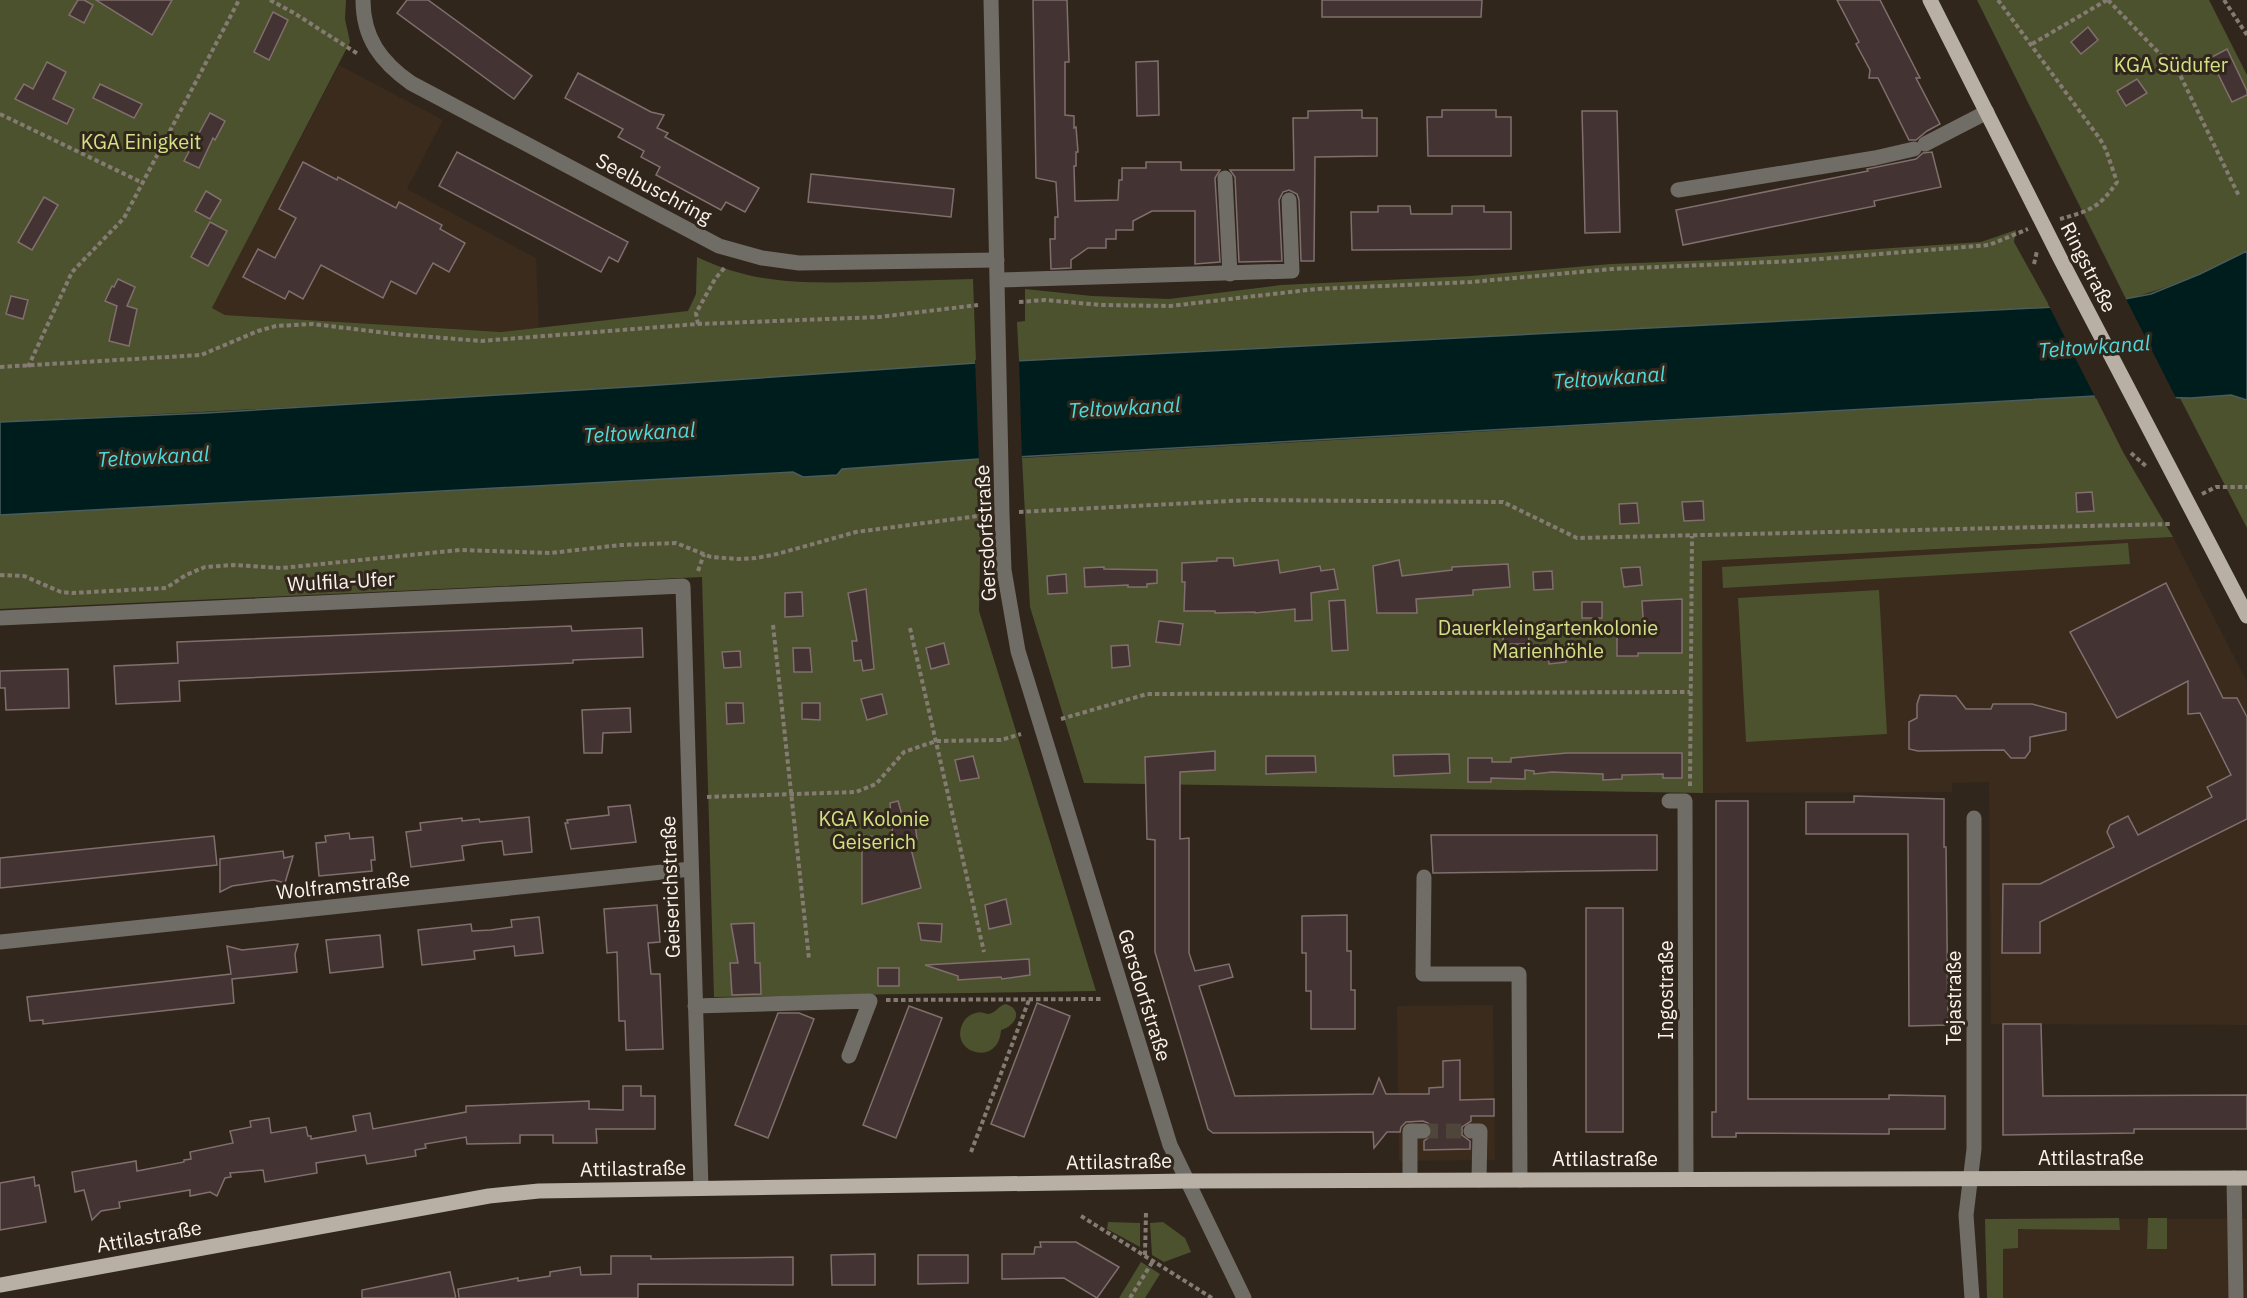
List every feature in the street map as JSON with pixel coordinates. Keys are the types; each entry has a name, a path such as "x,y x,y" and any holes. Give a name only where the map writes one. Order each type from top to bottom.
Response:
{"main road":[{"name":"Ringstraße","path":"1930,0 2061,260 2247,616"},
{"name":"Attilastraße","path":"0,1285 489,1196 558,1190 1186,1181 2241,1178"}],"street":[{"name":"Seelbuschring","path":"363,0 364,21 370,40 393,70 411,83 719,246 762,258 799,263 998,260"},
{"name":"Gersdorfstraße","path":"992,0 1004,570 1018,651 1170,1145 1244,1298"},
{"path":"1678,190 1875,158 1919,146 1987,112"},
{"path":"1225,178 1230,274"},
{"path":"998,280 1292,271 1289,200"},
{"name":"Wulfila-Ufer","path":"0,618 683,586"},
{"name":"Geiserichstraße","path":"683,586 701,1188"},
{"name":"Ingostraße","path":"1669,801 1685,801 1686,1179"},
{"name":"Tejastraße","path":"1972,1298 1966,1215 1974,1149 1974,818"},
{"name":"Wolframstraße","path":"0,942 691,869"},
{"path":"1424,877 1423,974 1519,974 1520,1180"},
{"path":"695,1006 870,1000 849,1056"},
{"path":"1410,1180 1410,1131 1424,1131"},
{"path":"1471,1131 1480,1131 1479,1180"},
{"path":"2236,1298 2241,1178"}],"path":[{"path":"28,367 72,272 124,218 239,0"},
{"path":"270,0 343,46"},
{"path":"1018,302 1045,300 1170,306 1316,289 1471,282 1612,269 1795,261 1989,245 2043,224 2088,212 2104,200 2117,182 2106,150 2032,44 2008,17 1998,0"},
{"path":"2032,44 2108,0 2180,75 2239,196"},
{"path":"2224,0 2247,36"},
{"path":"0,114 143,183"},
{"path":"698,324 696,313 715,279 733,260"},
{"path":"0,367 201,355 258,331 276,326 313,324 481,341 698,324 879,317 978,305"},
{"path":"2216,487 2247,487"},
{"path":"1019,512 1249,500 1503,502 1577,538 2170,524"},
{"path":"0,575 24,576 62,592 72,593 166,588 186,575 205,567 233,565 282,568 435,551 550,553 621,545 676,543 722,559 756,558 855,532 987,514"},
{"path":"1691,783 1692,536"},
{"path":"698,571 704,554"},
{"path":"773,625 809,959"},
{"path":"910,628 984,952"},
{"path":"1061,719 1147,694 1690,692"},
{"path":"688,797 856,792 876,784 904,752 936,741 1001,740 1021,734"},
{"path":"870,1000 1102,999"},
{"path":"970,1152 1029,1000"},
{"path":"1145,1256 1146,1212"},
{"path":"1081,1216 1212,1298"},
{"path":"1130,1298 1153,1261"}],"shaded area":[{"path":"339,65 443,120 407,189 536,258 539,328 501,332 225,315 212,308"},
{"path":"2173,537 2247,682 2247,1025 1991,1024 1989,782 1952,783 1952,792 1703,793 1702,561"},
{"path":"1493,1005 1495,1160 1399,1161 1397,1006"},
{"path":"1985,1219 2247,1219 2247,1298 1987,1298"}],"green space":[{"name":"KGA Einigkeit","path":"0,0 346,0 345,19 350,42 212,308 225,315 501,332 688,311 696,294 697,257 740,273 801,282 973,279 976,363 488,396 0,422"},
{"name":"KGA Südufer","path":"1977,0 2209,0 2247,75 2247,251 2173,284 2126,299"},
{"path":"2016,230 2014,242 2050,307 1019,361 1017,322 1025,321 1025,289 1092,296 1169,299 1281,285 1471,276 1611,264 1715,260 1981,242"},
{"path":"2231,395 2247,400 2247,528 2180,398"},
{"name":"Dauerkleingartenkolonie Marienhöhle","path":"2095,396 2123,452 2173,537 1702,561 1703,793 1084,783 1030,607 1022,458"},
{"name":"KGA Kolonie Geiserich","path":"979,459 981,509 979,611 1096,991 714,997 702,577 0,609 0,515 794,472 803,477 837,475 842,469"},
{"path":"2128,543 2130,564 1723,588 1722,567"},
{"path":"1879,590 1887,734 1746,742 1738,598"},
{"path":"1005,1004 1011,1006 1016,1017 1011,1025 1001,1030 998,1042 992,1049 985,1052 969,1049 963,1043 960,1035 966,1019 978,1012 989,1014"},
{"path":"2119,1218 2120,1230 2018,1229 2018,1248 2003,1249 2003,1298 1987,1298 1985,1219"},
{"path":"2148,1218 2167,1218 2167,1249 2147,1249"},
{"path":"1108,1222 1140,1223 1140,1247 1107,1229"},
{"path":"1163,1222 1185,1238 1191,1252 1164,1262 1152,1255 1150,1223"},
{"path":"1141,1262 1160,1274 1145,1298 1119,1298"}],"water":[{"name":"Teltowkanal","path":"2247,251 2247,400 2231,395 2191,398 2095,396 979,459 842,469 837,475 803,477 793,472 0,515 0,422 206,413 976,363 2093,305 2151,294"}],"pier":[{"path":"2125,297 2177,400 2096,399 2048,304 2093,302"},
{"path":"1019,358 1022,461 979,462 975,360"}],"building":[{"path":"78,0 84,0 93,5 84,23 69,15"},
{"path":"96,0 172,0 152,35"},
{"path":"407,0 428,0 532,76 514,99 397,13"},
{"path":"1033,0 1067,0 1069,62 1065,62 1065,115 1074,116 1074,128 1076,127 1078,152 1076,152 1076,166 1074,166 1075,201 1118,200 1122,168 1146,168 1146,162 1181,162 1181,170 1220,170 1215,178 1220,262 1195,264 1195,211 1152,211 1133,221 1133,230 1116,230 1116,239 1106,239 1106,248 1088,248 1071,260 1071,268 1051,269 1050,239 1055,239 1055,217 1058,217 1056,182 1036,178"},
{"path":"1322,0 1482,0 1481,17 1322,17"},
{"path":"1837,0 1880,0 1920,78 1916,78 1940,124 1916,140 1909,140 1878,78 1869,78 1870,70 1856,44 1859,42"},
{"path":"273,12 288,20 269,60 254,52"},
{"path":"2088,27 2098,40 2081,54 2071,42"},
{"path":"2227,49 2247,91 2247,95 2232,102 2210,58"},
{"path":"1158,61 1159,115 1137,116 1136,62"},
{"path":"47,62 66,72 53,99 74,109 67,124 15,99 24,84 33,89"},
{"path":"578,73 651,112 664,115 657,128 668,133 665,137 759,188 745,212 726,202 721,210 656,175 660,167 641,157 644,151 618,137 623,129 565,98"},
{"path":"2137,79 2147,93 2126,106 2117,91"},
{"path":"100,84 142,104 134,118 93,98"},
{"path":"1362,110 1362,118 1377,118 1377,156 1315,157 1314,261 1301,261 1299,200 1297,194 1289,190 1283,192 1279,200 1282,261 1239,262 1235,177 1230,170 1294,170 1293,118 1308,118 1308,111"},
{"path":"1442,110 1496,110 1496,117 1511,117 1511,156 1428,156 1427,117 1442,117"},
{"path":"1582,111 1617,111 1620,232 1585,233"},
{"path":"210,113 225,121 215,140 213,138 199,168 184,161"},
{"path":"457,152 628,242 618,262 609,257 601,272 439,186"},
{"path":"1932,152 1941,187 1874,201 1875,206 1683,245 1676,210 1868,171 1867,169 1916,159 1923,153"},
{"path":"303,162 337,180 338,177 396,208 399,202 442,225 440,229 465,243 449,272 433,263 416,294 391,281 383,298 321,265 303,299 289,291 285,299 243,277 258,249 275,258 296,218 279,209"},
{"path":"811,174 954,189 951,217 808,202"},
{"path":"206,191 221,200 210,219 195,211"},
{"path":"44,197 58,205 32,250 18,242"},
{"path":"1378,206 1410,206 1411,214 1452,214 1452,206 1484,206 1484,212 1511,212 1511,249 1352,250 1351,212 1378,212"},
{"path":"210,222 227,231 208,266 191,257"},
{"path":"118,279 135,287 127,306 137,309 129,346 109,341 117,306 105,301"},
{"path":"11,296 28,300 23,319 6,314"},
{"path":"2092,492 2094,511 2077,512 2076,493"},
{"path":"1703,501 1704,520 1684,521 1682,502"},
{"path":"1637,503 1639,523 1620,524 1619,504"},
{"path":"1217,558 1233,558 1234,566 1278,560 1280,573 1320,566 1321,571 1334,569 1338,589 1311,593 1312,620 1295,621 1295,609 1255,613 1184,611 1185,582 1182,582 1182,563 1217,561"},
{"path":"1399,560 1402,576 1452,570 1452,567 1508,564 1510,587 1473,590 1473,595 1416,599 1417,613 1377,613 1373,566"},
{"path":"1104,567 1104,569 1157,570 1157,583 1147,584 1147,587 1128,587 1128,585 1085,587 1084,568"},
{"path":"1640,567 1642,585 1624,587 1621,568"},
{"path":"1552,571 1553,589 1534,590 1533,572"},
{"path":"1066,574 1067,593 1048,594 1047,576"},
{"path":"2166,583 2223,698 2237,698 2247,717 2247,819 2040,922 2040,953 2002,953 2003,884 2040,884 2114,847 2107,832 2110,825 2128,816 2138,835 2212,797 2207,787 2231,775 2200,713 2188,714 2188,681 2117,718 2070,632"},
{"path":"866,589 874,669 863,671 861,660 854,661 852,641 857,641 848,593"},
{"path":"802,592 803,616 785,617 785,593"},
{"path":"1682,599 1682,653 1638,653 1638,656 1617,656 1617,633 1644,633 1642,601"},
{"path":"1345,600 1348,650 1332,651 1329,601"},
{"path":"1582,602 1602,602 1602,618 1582,618"},
{"path":"1159,621 1183,624 1180,645 1156,642"},
{"path":"1503,623 1528,623 1529,644 1503,644"},
{"path":"571,626 572,631 642,628 643,657 573,660 573,663 179,681 180,701 116,704 114,666 178,663 177,642"},
{"path":"944,643 949,664 931,669 926,648"},
{"path":"1128,645 1130,666 1112,668 1111,646"},
{"path":"1564,646 1566,662 1549,664 1548,647"},
{"path":"793,648 810,648 812,672 794,672"},
{"path":"740,651 741,667 724,668 722,652"},
{"path":"68,669 69,708 6,710 5,688 0,688 0,671"},
{"path":"882,694 887,714 867,720 861,699"},
{"path":"1920,695 1956,696 1966,709 1991,709 1993,704 2032,704 2066,713 2066,730 2030,737 2030,751 2025,758 2011,758 2004,750 1918,751 1909,749 1909,722 1917,718 1917,704"},
{"path":"726,703 743,703 744,723 727,724"},
{"path":"802,703 820,703 820,720 802,719"},
{"path":"630,708 631,732 603,733 602,753 584,753 582,710"},
{"path":"1215,751 1215,770 1180,772 1180,839 1189,838 1189,953 1195,971 1229,964 1233,977 1199,986 1235,1096 1373,1094 1379,1078 1386,1094 1429,1094 1429,1088 1443,1087 1443,1061 1460,1060 1460,1100 1494,1099 1494,1116 1471,1116 1471,1121 1462,1127 1462,1135 1470,1141 1470,1149 1424,1150 1424,1141 1431,1136 1433,1130 1428,1123 1423,1121 1406,1122 1400,1132 1387,1132 1374,1148 1373,1132 1213,1133 1208,1129 1155,952 1155,840 1147,839 1145,757"},
{"path":"1567,753 1682,753 1682,778 1663,778 1663,774 1622,775 1622,779 1603,780 1603,774 1552,772 1534,774 1534,771 1525,770 1525,779 1491,778 1491,782 1468,782 1468,758 1492,758 1492,762 1511,762 1511,758"},
{"path":"1449,754 1450,773 1394,776 1393,755"},
{"path":"973,756 979,778 960,781 955,760"},
{"path":"1266,756 1315,756 1316,772 1266,774"},
{"path":"1854,796 1944,799 1948,1025 1909,1026 1908,834 1806,834 1806,802 1854,802"},
{"path":"898,801 904,822 907,822 907,825 915,824 917,839 909,841 921,888 862,904 862,835 893,839 890,803"},
{"path":"1716,801 1748,801 1748,1099 1889,1099 1889,1095 1945,1096 1945,1129 1889,1129 1889,1134 1736,1133 1736,1137 1712,1137 1712,1112 1716,1112"},
{"path":"630,805 636,842 571,849 565,823 568,823 567,820 609,815 608,807"},
{"path":"529,817 532,852 504,855 502,841 482,843 462,846 464,860 411,867 406,832 421,830 420,823 462,818 462,821 479,819 480,822"},
{"path":"349,833 350,839 373,837 375,860 371,860 372,871 319,876 316,843 326,842 325,836"},
{"path":"1431,835 1657,835 1657,870 1433,873"},
{"path":"214,836 217,865 0,888 0,858"},
{"path":"283,851 284,858 293,856 285,883 274,880 232,886 220,892 220,859"},
{"path":"1006,899 1011,924 989,929 985,905"},
{"path":"657,905 660,942 648,943 651,974 660,974 663,1049 626,1050 625,1021 619,1021 617,952 607,953 604,909"},
{"path":"1586,908 1623,908 1623,1132 1586,1132"},
{"path":"1347,915 1347,951 1351,951 1351,990 1355,990 1355,1029 1311,1029 1311,991 1306,991 1306,953 1302,953 1302,916"},
{"path":"539,917 543,953 515,956 514,946 474,951 475,959 422,965 418,930 471,924 472,931 491,930 512,927 511,920"},
{"path":"754,923 755,963 760,963 761,994 732,995 730,963 738,963 731,924"},
{"path":"918,923 942,924 941,942 921,940"},
{"path":"380,935 383,967 330,973 326,940"},
{"path":"298,944 295,954 297,972 232,979 234,1003 43,1024 43,1020 30,1021 27,997 231,974 227,946 242,950"},
{"path":"1029,959 1030,975 1002,979 1001,977 958,980 958,976 925,965"},
{"path":"878,968 899,968 899,986 878,986"},
{"path":"1037,1003 1070,1016 1024,1137 991,1124"},
{"path":"909,1006 942,1018 896,1138 863,1125"},
{"path":"778,1013 799,1013 814,1019 768,1138 735,1125"},
{"path":"2003,1024 2041,1024 2043,1096 2247,1095 2247,1129 2134,1129 2134,1133 2003,1135"},
{"path":"623,1086 641,1086 641,1096 655,1096 655,1129 596,1129 597,1143 553,1143 553,1135 520,1135 520,1143 467,1144 466,1137 425,1144 426,1148 415,1150 416,1156 367,1164 365,1155 316,1163 317,1173 265,1182 263,1170 230,1173 231,1177 225,1178 217,1196 210,1192 190,1196 190,1190 119,1202 120,1208 101,1211 92,1220 84,1190 75,1192 72,1172 136,1161 137,1171 184,1162 184,1160 191,1159 190,1152 233,1143 230,1131 251,1127 250,1121 269,1118 271,1133 306,1127 311,1139 356,1131 353,1116 370,1113 373,1129 466,1112 466,1106 589,1101 589,1109 623,1110"},
{"path":"34,1177 35,1186 39,1185 46,1222 0,1230 0,1183"},
{"path":"1040,1242 1076,1242 1119,1267 1097,1298 1064,1278 1002,1279 1002,1254 1034,1254 1035,1247 1041,1247"},
{"path":"875,1254 875,1285 832,1285 831,1255"},
{"path":"918,1255 968,1255 968,1283 918,1284"},
{"path":"611,1256 651,1256 651,1259 793,1257 793,1285 638,1284 638,1298 459,1298 458,1289 518,1278 518,1281 550,1276 550,1272 580,1267 581,1275 611,1274"},
{"path":"450,1272 456,1298 362,1298 362,1290"}],"tunnel":[{"path":"1423,1131 1471,1131"}]}
